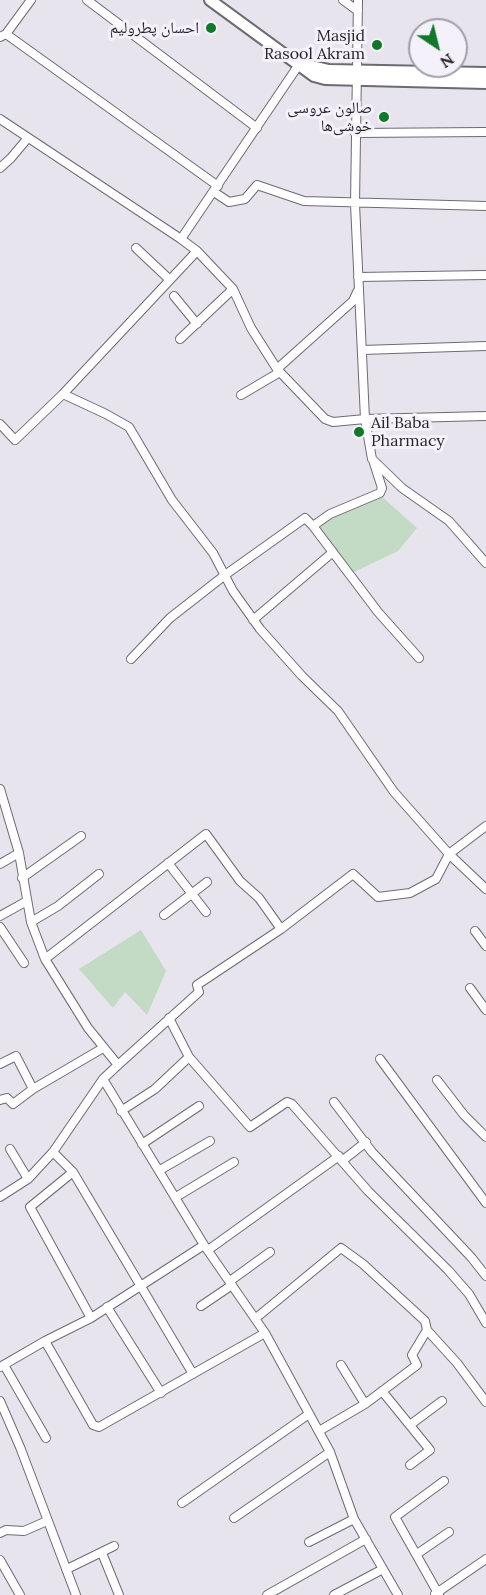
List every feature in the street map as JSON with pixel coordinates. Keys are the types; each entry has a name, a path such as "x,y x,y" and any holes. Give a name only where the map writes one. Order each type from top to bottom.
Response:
{"main road":[{"path":"210,0 300,63 314,76 325,80 358,75 486,73"},
{"path":"358,75 486,84"}],"street":[{"path":"31,0 3,36 216,189 229,202 245,198 258,185 304,201 486,206"},
{"path":"87,0 257,128"},
{"path":"343,0 358,11"},
{"path":"313,526 330,514 380,492 382,488 372,459 365,419 358,291 355,204 358,0"},
{"path":"181,239 300,63"},
{"path":"0,119 197,251 232,289 251,328 279,370 325,419 333,422 486,416"},
{"path":"356,133 486,132"},
{"path":"0,168 27,139"},
{"path":"136,248 170,280"},
{"path":"0,424 15,440 63,394 197,251"},
{"path":"358,277 486,274"},
{"path":"180,339 232,289"},
{"path":"241,395 279,370 353,301 358,291"},
{"path":"174,296 197,324"},
{"path":"362,350 486,346"},
{"path":"63,394 129,427 172,500 213,553 233,591 254,620 302,676 338,711 394,792 449,854 486,889"},
{"path":"372,459 402,488 449,521 486,563"},
{"path":"132,659 170,618 304,518 313,526 378,612 419,658"},
{"path":"254,620 333,552"},
{"path":"0,789 19,854 31,922 45,959 88,1028 118,1065"},
{"path":"0,1197 27,1179 53,1152 103,1079 199,992 196,985 281,929 353,874 378,897 410,893 436,879 449,854 486,826"},
{"path":"45,959 204,835 208,835 240,881 259,898 281,929"},
{"path":"22,878 81,836"},
{"path":"0,864 19,854"},
{"path":"168,862 206,912"},
{"path":"31,922 58,906 99,874"},
{"path":"164,915 207,882"},
{"path":"0,916 27,901"},
{"path":"0,927 24,963"},
{"path":"475,932 486,946"},
{"path":"470,988 486,1010"},
{"path":"169,1018 189,1057 250,1127 287,1102 292,1104 368,1191 448,1270 469,1294 486,1323"},
{"path":"0,1100 7,1098 13,1104 33,1089 103,1048"},
{"path":"0,1064 16,1056 33,1089"},
{"path":"121,1111 155,1089 189,1057"},
{"path":"380,1059 486,1203"},
{"path":"103,1079 206,1248 256,1317 330,1452 354,1518 398,1595"},
{"path":"437,1080 464,1115 486,1137"},
{"path":"333,1102 399,1183 454,1239 486,1276"},
{"path":"142,1144 199,1106"},
{"path":"160,1170 210,1142"},
{"path":"46,1438 2,1366 45,1341 92,1318 206,1248 366,1142"},
{"path":"10,1149 27,1179"},
{"path":"53,1152 73,1172 193,1374"},
{"path":"176,1197 234,1162"},
{"path":"73,1172 30,1208 92,1318"},
{"path":"256,1317 341,1248 363,1264 425,1321 427,1330 457,1363 486,1402"},
{"path":"201,1306 270,1252"},
{"path":"107,1307 161,1393"},
{"path":"319,1431 366,1404 417,1365 412,1355 427,1330"},
{"path":"45,1341 93,1425 99,1427 265,1333"},
{"path":"341,1365 366,1404"},
{"path":"382,1391 430,1450 410,1464"},
{"path":"0,1401 20,1447 76,1595"},
{"path":"410,1425 442,1401"},
{"path":"182,1503 309,1414"},
{"path":"234,1518 330,1452"},
{"path":"444,1481 394,1517 417,1554 437,1594 486,1559"},
{"path":"309,1542 354,1518"},
{"path":"0,1533 6,1530 24,1531 47,1521"},
{"path":"417,1554 449,1532"},
{"path":"267,1595 366,1539"},
{"path":"67,1569 114,1546"},
{"path":"102,1552 119,1595"},
{"path":"0,1560 21,1595"},
{"path":"334,1595 383,1569"}],"green space":[{"path":"380,495 417,528 398,551 352,573 316,528 333,517"},
{"path":"141,930 166,971 147,1015 125,992 113,1008 79,969"}],"place":[{"name":"احسان پطرولیم","path":"211,28"},
{"name":"Masjid Rasool Akram","path":"377,45"},
{"name":"صالون عروسی خوشی‌ها","path":"384,117"},
{"name":"Ail Baba Pharmacy","path":"359,432"}]}
